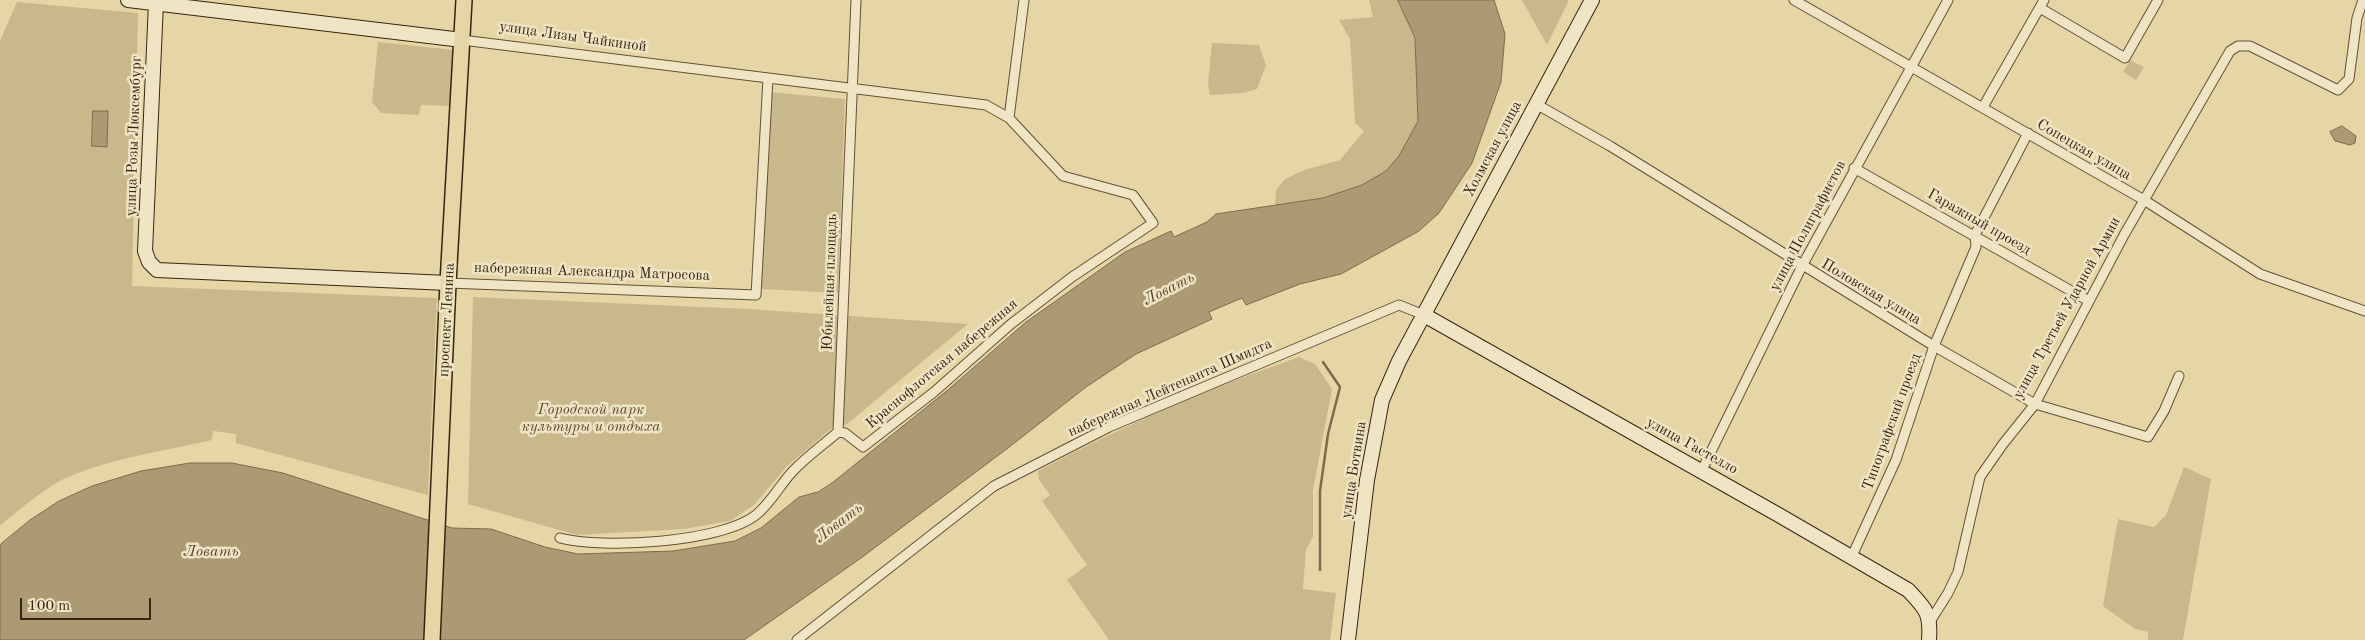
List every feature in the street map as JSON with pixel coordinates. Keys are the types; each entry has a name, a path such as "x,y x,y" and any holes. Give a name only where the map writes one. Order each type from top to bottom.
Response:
{"main road":[{"name":"улица Лизы Чайкиной","path":"128,0 462,40"},
{"name":"проспект Ленина","path":"432,640 441,473 448,283 464,0"},
{"name":"Холмская улица","path":"1424,314 1592,0"},
{"name":"улица Розы Люксембург","path":"156,2 145,251 149,262 157,270"},
{"name":"набережная Александра Матросова","path":"157,270 448,283"},
{"name":"улица Гастелло","path":"1424,314 1852,556 1908,590 1920,602 1931,620"},
{"name":"улица Ботвина","path":"1348,640 1367,480 1382,400 1399,361 1424,314"},
{"name":"улица Третьей Ударной Армии","path":"1929,640 1931,620"}],"street":[{"name":"Юбилейная площадь","path":"838,432 856,0"},
{"path":"1009,118 1024,0"},
{"name":"Сопецкая улица","path":"1794,0 2144,200 2260,274 2365,311"},
{"name":"улица Полиграфистов","path":"1702,470 1802,266 1854,168 1948,0"},
{"path":"1983,107 2042,4 2125,58 2158,0"},
{"name":"улица Третьей Ударной Армии","path":"1931,620 1948,593 1958,572 1980,477 2035,404 2144,200 2230,51 2238,46 2250,46 2338,90 2349,79 2357,18 2363,0"},
{"name":"улица Лизы Чайкиной","path":"462,40 986,105 1009,118 1063,176 1133,195 1153,223"},
{"name":"набережная Александра Матросова","path":"448,283 756,295 768,78"},
{"name":"Половская улица","path":"1536,104 1610,146 1934,346 2035,404 2148,437 2164,411 2179,376"},
{"name":"Типографский проезд","path":"1852,556 1896,460 1934,346 1976,246 1975,236 2028,133"},
{"name":"Гаражный проезд","path":"1854,168 2089,301"},
{"name":"Краснофлотская набережная","path":"838,432 845,433 864,447 934,392 1011,324 1072,277 1153,223"},
{"name":"набережная Лейтенанта Шмидта","path":"797,640 994,486 1109,427 1399,305 1424,314"},
{"path":"560,538 579,543 681,540 732,529 756,515 793,471 838,432"}],"green space":[{"path":"1369,0 1398,0 1415,38 1418,121 1399,156 1386,171 1362,185 1323,198 1275,207 1276,190 1285,179 1304,170 1340,160 1364,131 1355,123 1350,39 1339,20 1373,17"},
{"path":"1522,0 1569,0 1547,45"},
{"path":"17,2 138,13 132,286 437,298 428,495 236,443 236,434 213,431 212,440 121,460 85,470 61,480 0,526 0,41"},
{"path":"378,42 454,50 451,106 421,105 419,115 381,113 372,102"},
{"path":"1212,43 1259,45 1266,65 1257,89 1243,93 1210,95 1208,84"},
{"path":"2130,60 2144,67 2136,80 2123,72"},
{"path":"769,92 845,99 838,293 761,289"},
{"name":"Городской парк культуры и отдыха","path":"473,297 749,309 968,324 847,424 832,428 787,466 754,505 730,521 684,529 577,535 468,504"},
{"path":"1299,357 1315,364 1332,389 1313,490 1313,537 1306,549 1303,589 1336,593 1330,640 1109,640 1067,580 1087,565 1042,501 1050,495 1039,480 1038,471 1166,409"},
{"path":"2184,467 2211,479 2183,640 2148,640 2148,632 2135,629 2103,606 2118,519 2154,527 2166,515"}],"water":[{"name":"Ловать","path":"1398,0 1494,0 1505,34 1501,82 1472,163 1439,213 1419,231 1341,274 1300,284 1246,305 1242,298 1209,312 1212,319 1136,354 1086,387 861,558 744,640 0,640 0,545 3,542 30,520 59,501 92,486 141,471 190,463 232,463 283,473 452,528 491,529 545,547 578,554 673,551 735,541 761,528 799,497 818,492 832,483 949,389 1026,322 1125,252 1171,231 1174,237 1207,222 1216,214 1323,198 1362,185 1386,171 1399,156 1418,121 1415,38"},
{"path":"93,111 108,111 107,147 92,146"},
{"path":"2342,126 2356,136 2355,143 2350,145 2335,141 2330,132"}],"waterway":[{"path":"1320,570 1320,491 1328,434 1340,387 1323,362"}]}
